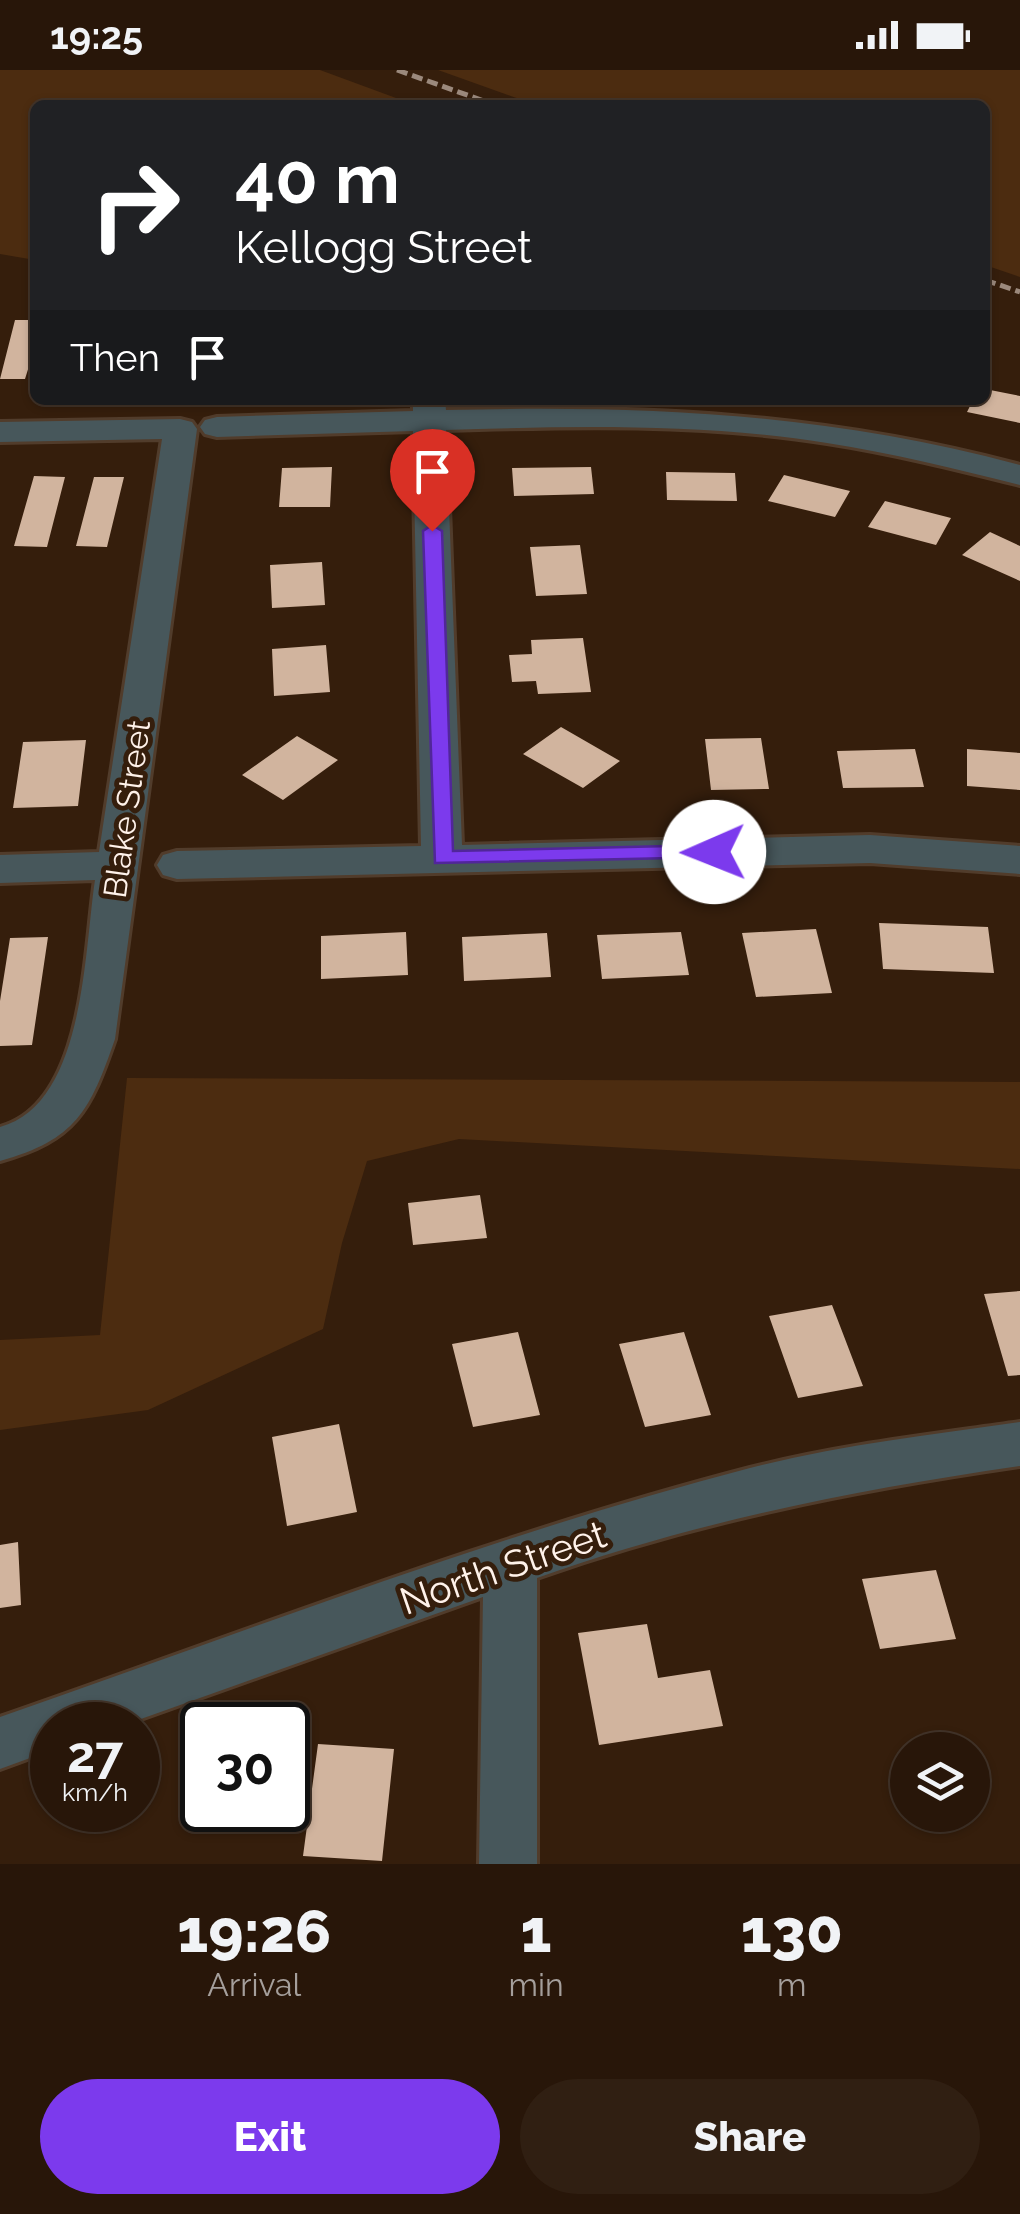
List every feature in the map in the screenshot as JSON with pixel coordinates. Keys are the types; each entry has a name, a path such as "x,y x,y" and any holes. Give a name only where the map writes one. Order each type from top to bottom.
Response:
{"street":[{"path":"430,411 442,858"},
{"path":"0,432 198,428 430,411 640,419 828,430 897,441 1020,475"},
{"name":"Blake Street","path":"0,1144 45,1130 65,1109 93,1039 198,428"},
{"path":"178,864 870,849 1020,860"},
{"path":"0,869 120,865"},
{"name":"North Street","path":"0,1744 510,1564 752,1490 849,1468 1020,1444"},
{"path":"508,1864 510,1564"}],"shaded area":[{"path":"0,70 320,70 401,100 30,100 30,259 0,254"},
{"path":"438,70 1020,70 1020,277 990,267 990,100 522,100"},
{"path":"127,1078 1020,1082 1020,1169 459,1139 367,1161 342,1243 323,1329 148,1410 0,1430 0,1340 100,1335"}],"building":[{"path":"15,320 30,320 30,363 25,379 0,379"},
{"path":"990,390 1020,396 1020,423 967,412 970,405 990,405"},
{"path":"332,467 330,507 279,507 282,468"},
{"path":"591,467 594,494 514,496 512,468"},
{"path":"666,472 735,473 737,501 667,500"},
{"path":"784,475 850,491 835,517 768,501"},
{"path":"34,476 65,477 47,547 14,546"},
{"path":"94,477 124,477 107,547 76,546"},
{"path":"885,501 951,518 936,545 868,527"},
{"path":"990,532 1020,546 1020,581 962,555"},
{"path":"580,545 587,594 536,596 530,547"},
{"path":"322,562 325,605 272,608 270,565"},
{"path":"583,638 591,692 538,694 536,681 512,682 509,655 532,654 531,640"},
{"path":"326,645 330,692 274,696 272,649"},
{"path":"561,727 620,761 583,788 523,754"},
{"path":"297,736 338,760 283,800 242,775"},
{"path":"761,738 769,789 711,790 705,739"},
{"path":"86,740 78,806 13,808 23,742"},
{"path":"915,749 924,787 843,788 837,751"},
{"path":"967,749 1020,753 1020,790 967,786"},
{"path":"879,923 988,927 994,973 883,969"},
{"path":"816,929 832,993 756,997 742,933"},
{"path":"406,932 408,975 321,979 321,936"},
{"path":"681,932 689,975 602,979 597,935"},
{"path":"547,933 551,977 464,981 462,937"},
{"path":"48,937 32,1045 0,1046 0,1001 10,938"},
{"path":"480,1195 487,1238 413,1245 408,1203"},
{"path":"1020,1291 1020,1375 1008,1376 984,1294"},
{"path":"832,1305 863,1386 798,1398 769,1316"},
{"path":"518,1332 540,1415 473,1427 452,1344"},
{"path":"684,1332 711,1415 645,1427 619,1344"},
{"path":"339,1424 357,1512 287,1526 272,1437"},
{"path":"18,1542 21,1605 0,1608 0,1545"},
{"path":"936,1570 956,1639 880,1649 862,1579"},
{"path":"647,1624 658,1678 710,1670 723,1726 599,1745 578,1633"},
{"path":"318,1744 394,1749 382,1861 303,1856 306,1832 310,1832"}],"railway":[{"path":"397,70 481,100"},
{"path":"990,282 1020,292"}],"route":[{"path":"432,531 442,858 714,852"}]}
